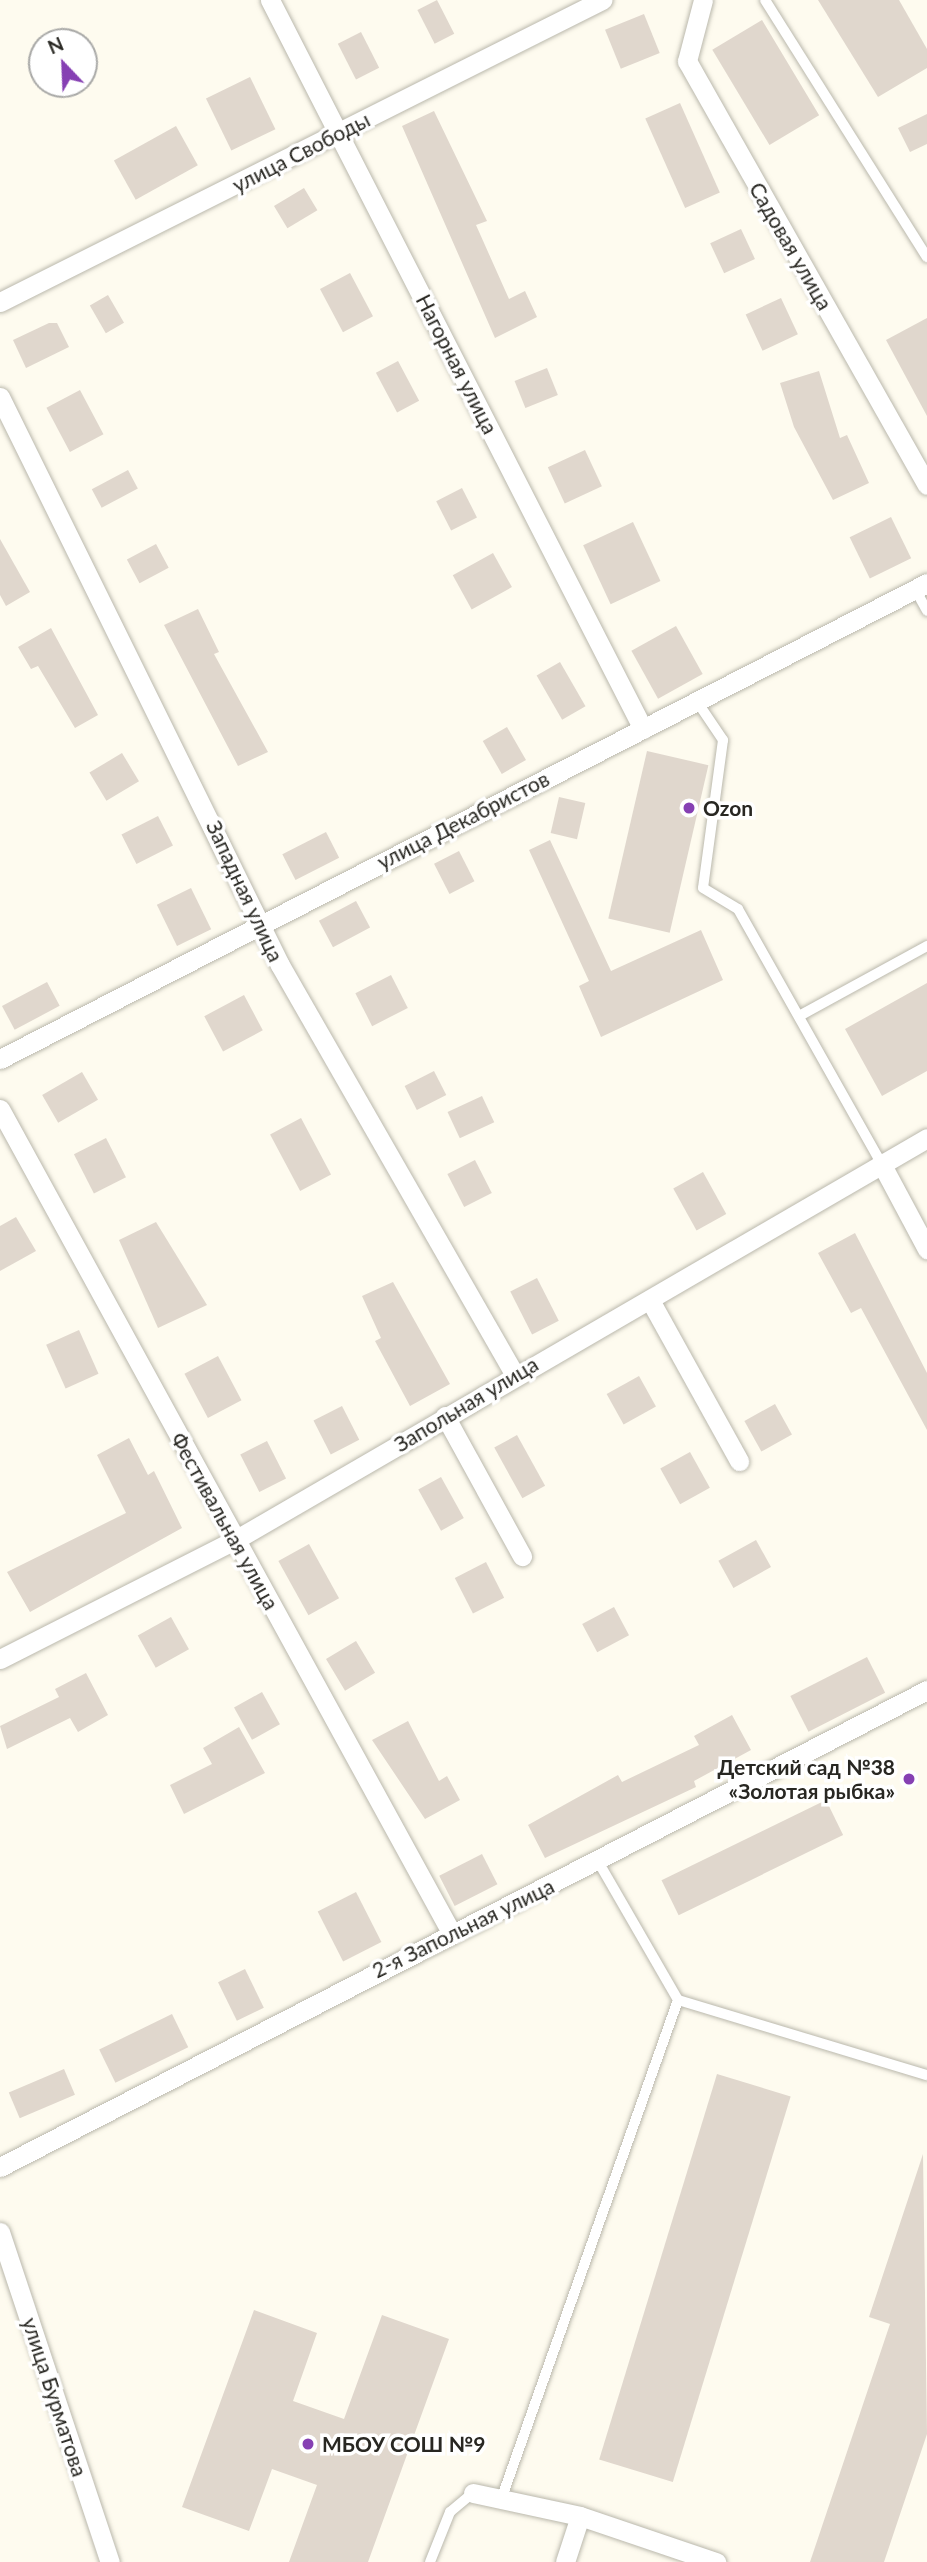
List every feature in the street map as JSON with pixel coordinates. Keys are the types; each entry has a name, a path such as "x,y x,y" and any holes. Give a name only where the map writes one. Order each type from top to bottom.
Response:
{"street":[{"name":"Нагорная улица","path":"270,0 340,132 643,729"},
{"name":"улица Свободы","path":"0,302 602,0"},
{"name":"Садовая улица","path":"703,0 687,61 927,485"},
{"name":"Западная улица","path":"0,397 263,922 280,965 514,1373"},
{"name":"улица Декабристов","path":"0,1059 263,922 698,703 921,586"},
{"name":"Фестивальная улица","path":"0,1109 451,1932"},
{"name":"Запольная улица","path":"0,1659 235,1540 514,1373 651,1302 927,1138"},
{"path":"881,1163 927,1249"},
{"path":"651,1302 739,1461"},
{"path":"445,1416 522,1556"},
{"name":"2-я Запольная улица","path":"0,2167 451,1932 598,1863 927,1690"},
{"name":"улица Бурматова","path":"0,2232 110,2562"},
{"path":"473,2493 502,2497 580,2516 716,2562"},
{"path":"565,2562 580,2516"}],"lane":[{"path":"765,0 927,257"},
{"path":"921,586 927,611"},
{"path":"698,703 723,740 703,888 738,909 881,1163"},
{"path":"800,1015 927,946"},
{"path":"598,1863 678,2000 927,2075"},
{"path":"502,2497 678,2000"},
{"path":"430,2562 450,2512 473,2493"}],"building":[{"path":"437,0 454,34 435,44 417,10"},
{"path":"818,0 899,0 927,49 927,68 878,97"},
{"path":"644,14 660,53 621,69 605,30"},
{"path":"762,20 819,115 769,145 712,50"},
{"path":"361,32 379,68 356,79 338,44"},
{"path":"250,77 275,129 231,151 206,98"},
{"path":"680,103 720,193 685,208 645,118"},
{"path":"434,111 487,221 476,225 509,299 525,291 537,317 495,338 402,126"},
{"path":"927,114 927,144 910,152 898,128"},
{"path":"176,126 198,165 136,200 114,160"},
{"path":"304,188 317,210 287,228 274,206"},
{"path":"741,229 755,259 724,273 710,243"},
{"path":"350,273 373,316 343,332 320,289"},
{"path":"108,295 124,323 106,333 90,306"},
{"path":"781,298 798,334 763,351 746,314"},
{"path":"927,318 927,416 886,340"},
{"path":"49,323 57,323 69,347 26,368 13,340"},
{"path":"398,361 419,401 397,412 376,373"},
{"path":"547,368 558,395 525,408 515,381"},
{"path":"819,371 840,438 847,435 869,483 833,500 794,427 780,383"},
{"path":"80,390 103,434 70,452 46,408"},
{"path":"585,450 602,486 565,504 548,467"},
{"path":"128,470 138,489 102,508 92,489"},
{"path":"462,488 477,517 451,531 436,501"},
{"path":"891,517 911,558 870,579 850,537"},
{"path":"633,522 660,581 611,604 583,545"},
{"path":"0,539 30,592 6,606 0,595"},
{"path":"156,544 169,568 140,583 127,559"},
{"path":"493,553 512,587 472,609 453,575"},
{"path":"198,609 219,652 214,654 268,752 238,766 164,625"},
{"path":"676,626 703,674 658,699 631,651"},
{"path":"51,628 98,715 75,728 38,666 31,669 18,647"},
{"path":"560,662 586,706 562,720 537,676"},
{"path":"507,727 526,760 502,774 483,741"},
{"path":"647,751 708,765 670,933 608,919"},
{"path":"122,753 139,781 106,801 89,773"},
{"path":"559,797 585,803 577,839 551,833"},
{"path":"158,816 173,845 136,864 121,835"},
{"path":"326,832 339,858 296,880 282,854"},
{"path":"550,840 611,971 701,930 723,980 601,1037 579,986 589,981 529,850"},
{"path":"459,851 474,881 449,894 434,864"},
{"path":"191,888 211,929 177,946 157,905"},
{"path":"356,901 370,927 333,947 319,921"},
{"path":"391,975 408,1008 372,1026 355,993"},
{"path":"47,982 60,1006 15,1030 2,1006"},
{"path":"927,983 927,1071 882,1096 845,1029"},
{"path":"244,995 263,1030 223,1051 204,1016"},
{"path":"434,1071 446,1095 417,1110 405,1086"},
{"path":"82,1072 98,1100 58,1123 42,1095"},
{"path":"482,1096 494,1122 460,1138 448,1112"},
{"path":"301,1118 331,1175 300,1191 270,1134"},
{"path":"106,1138 126,1177 94,1194 74,1154"},
{"path":"475,1160 492,1193 464,1207 447,1174"},
{"path":"703,1172 726,1214 697,1230 673,1188"},
{"path":"16,1217 36,1251 0,1271 0,1226"},
{"path":"156,1222 207,1305 158,1328 119,1240"},
{"path":"855,1233 927,1373 927,1430 861,1308 851,1313 818,1253"},
{"path":"537,1278 559,1321 532,1334 510,1292"},
{"path":"393,1282 450,1384 410,1406 375,1341 381,1338 362,1296"},
{"path":"79,1330 99,1374 66,1388 46,1345"},
{"path":"218,1356 241,1400 208,1418 184,1374"},
{"path":"639,1376 656,1407 624,1425 607,1394"},
{"path":"775,1404 792,1435 761,1452 744,1421"},
{"path":"342,1406 359,1440 331,1454 313,1421"},
{"path":"517,1435 545,1486 522,1498 494,1448"},
{"path":"129,1438 148,1475 154,1471 182,1528 30,1612 7,1572 126,1513 97,1455"},
{"path":"267,1441 286,1478 259,1492 240,1455"},
{"path":"690,1452 710,1488 680,1504 660,1468"},
{"path":"441,1477 464,1518 441,1531 418,1490"},
{"path":"756,1540 771,1567 733,1588 718,1561"},
{"path":"309,1544 339,1598 308,1615 278,1561"},
{"path":"486,1562 504,1598 473,1614 455,1578"},
{"path":"614,1607 629,1635 597,1652 582,1624"},
{"path":"171,1617 189,1649 156,1668 138,1635"},
{"path":"356,1641 375,1673 345,1691 326,1659"},
{"path":"867,1657 885,1693 809,1732 790,1696"},
{"path":"86,1673 108,1715 78,1732 70,1718 7,1749 0,1726 59,1697 55,1689"},
{"path":"262,1692 280,1724 252,1740 234,1708"},
{"path":"732,1715 751,1750 694,1781 696,1787 545,1858 528,1825 618,1775 622,1782 699,1745 694,1736"},
{"path":"408,1721 439,1781 447,1776 460,1800 425,1819 372,1740"},
{"path":"239,1727 265,1773 184,1814 170,1785 212,1764 203,1748"},
{"path":"826,1800 843,1835 679,1915 662,1880"},
{"path":"482,1854 497,1884 455,1906 439,1876"},
{"path":"356,1892 381,1942 343,1961 318,1912"},
{"path":"245,1969 264,2008 237,2021 218,1982"},
{"path":"172,2014 188,2047 115,2083 99,2050"},
{"path":"64,2069 75,2095 20,2118 9,2092"},
{"path":"717,2074 791,2097 673,2482 599,2459"},
{"path":"923,2154 927,2434 884,2562 810,2562 890,2324 869,2317"},
{"name":"МБОУ СОШ №9","path":"254,2310 317,2333 293,2401 344,2419 382,2315 449,2339 368,2562 289,2562 317,2485 272,2469 249,2531 182,2507"}],"place":[{"name":"Ozon","path":"689,808"},
{"name":"Детский сад №38 «Золотая рыбка»","path":"909,1779"},
{"name":"МБОУ СОШ №9","path":"308,2444"}]}
